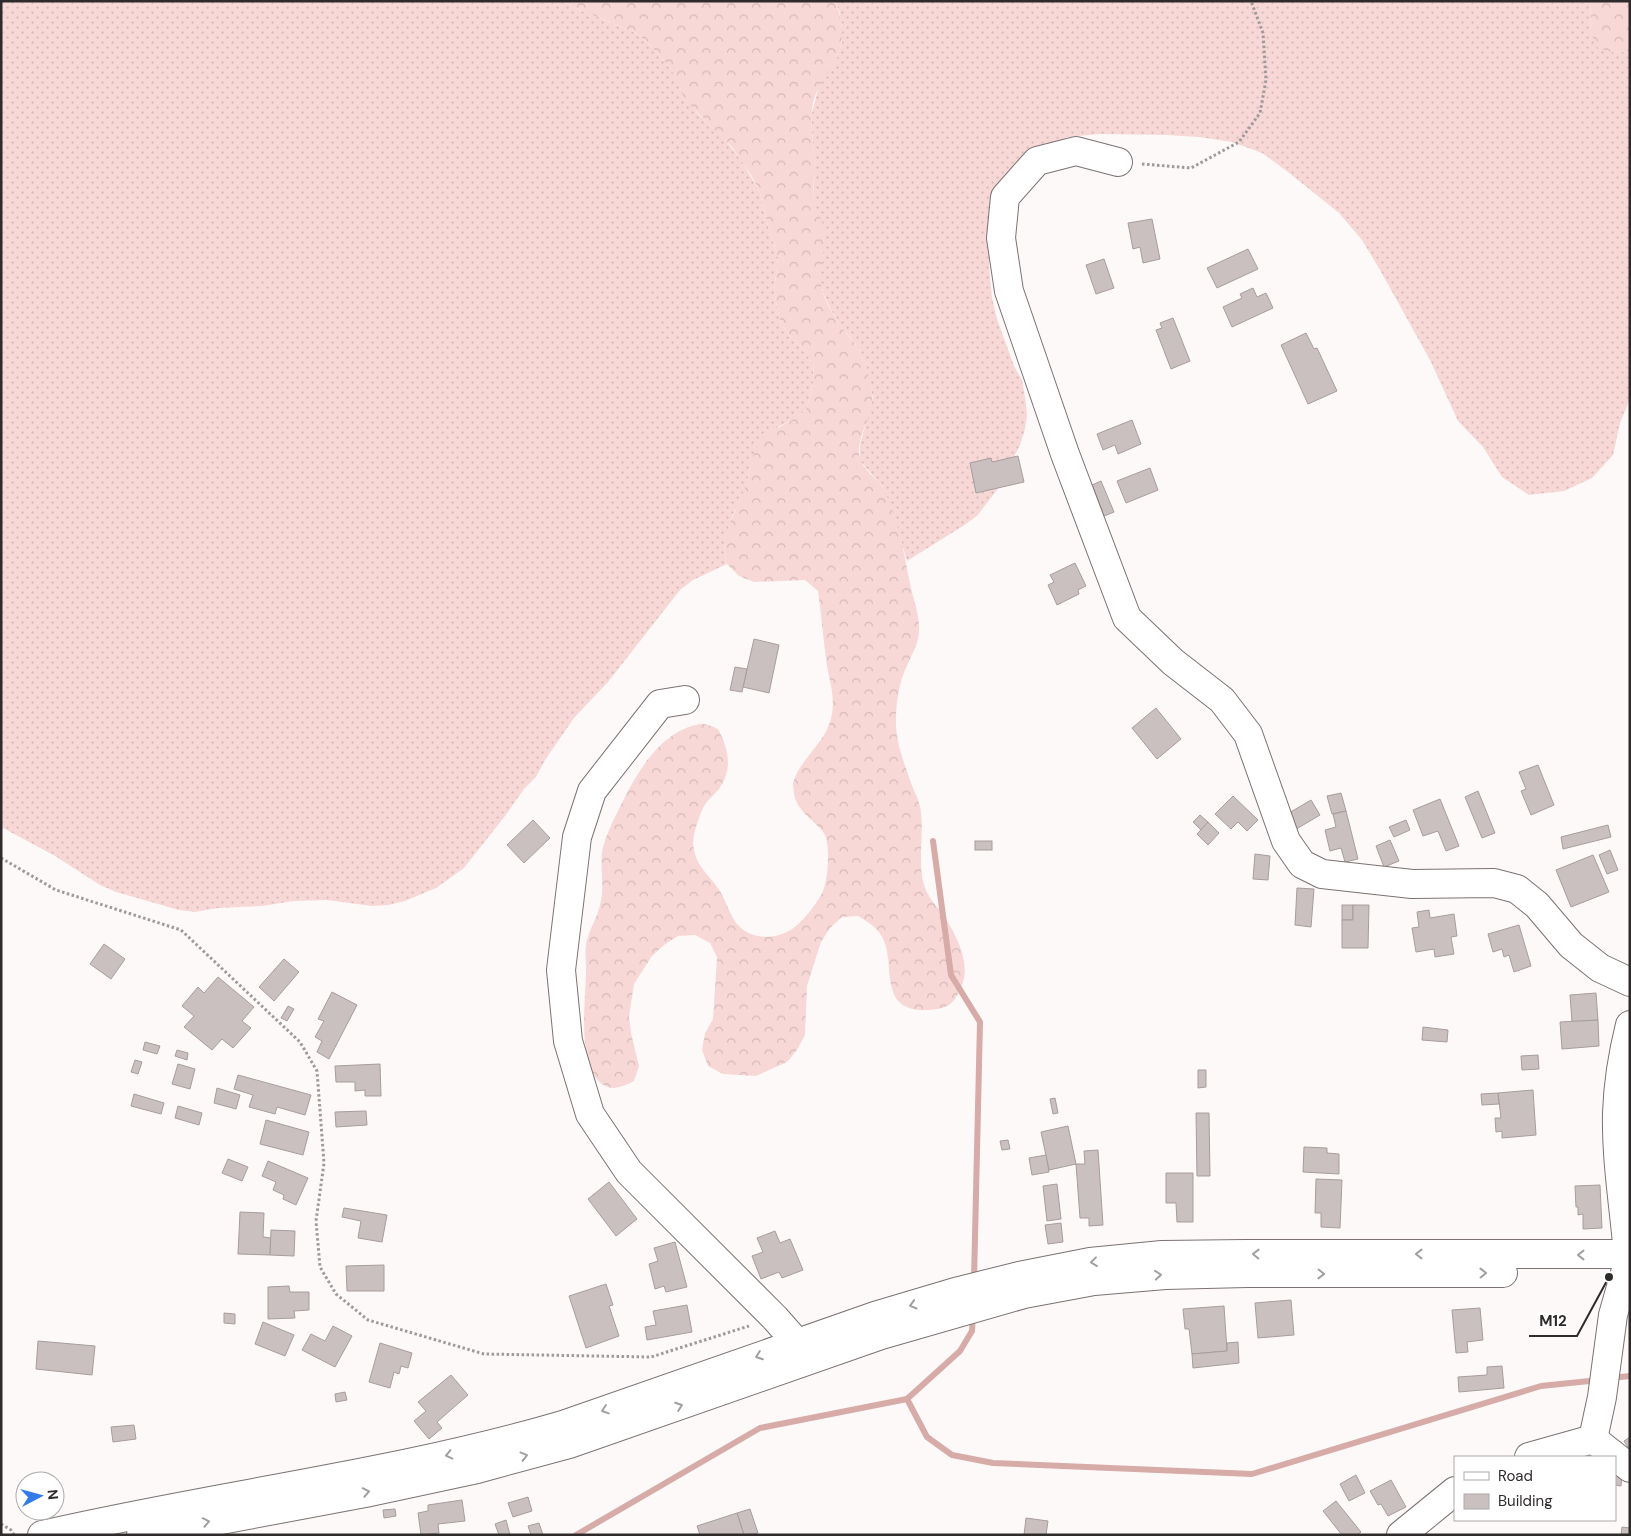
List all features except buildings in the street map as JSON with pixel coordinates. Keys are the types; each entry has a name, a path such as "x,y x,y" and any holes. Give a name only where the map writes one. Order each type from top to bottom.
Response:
{"street":[{"path":"1118,162 1076,151 1037,161 1005,197 1000,238 1009,291 1065,454 1127,618 1173,662 1222,700 1248,734 1286,841 1302,864 1322,874 1412,884 1494,884 1517,889 1537,905 1571,945 1600,968 1630,982"},
{"path":"685,700 660,704 592,791 577,837 561,970 568,1041 590,1114 629,1172 797,1342"},
{"path":"1593,1439 1602,1397 1613,1315 1628,1264 1617,1112 1625,1044 1630,1025"},
{"path":"42,1535 415,1463 505,1442 563,1425 875,1316 962,1300 1004,1290 1090,1262 1162,1256 1245,1254 1628,1264"},
{"path":"141,1535 365,1493 477,1469 569,1444 881,1335 962,1300"},
{"path":"1533,1456 1593,1439"},
{"path":"1593,1439 1615,1456"},
{"path":"1616,1457 1630,1468"},
{"path":"1401,1535 1454,1492"}],"path":[{"path":"1118,162 1191,168 1239,142 1260,113 1266,80 1264,33 1251,1"},
{"path":"1,858 56,890 181,930 300,1042 317,1071 324,1163 316,1221 320,1267 336,1294 368,1320 484,1354 652,1356 775,1318"},
{"path":"1,1524 11,1530 14,1535"}],"green space":[{"path":"1,1 563,1 636,33 649,44 671,69 697,113 721,135 742,161 760,193 778,257 774,291 781,324 803,349 813,364 814,381 806,410 778,427 750,466 747,483 742,498 733,514 724,547 727,564 693,580 680,590 608,682 574,718 545,760 536,777 524,789 464,868 436,888 405,901 388,905 372,906 327,900 294,901 195,912 179,910 116,892 100,885 55,856 1,827"},
{"path":"563,1 834,1 840,15 842,38 839,53 817,91 812,111 815,169 813,196 824,229 821,271 822,288 826,301 834,315 861,352 869,378 872,402 860,443 860,459 864,467 883,488 889,500 900,537 919,625 918,641 903,675 898,694 896,727 898,743 920,806 922,826 921,866 924,885 957,940 965,967 959,993 949,1005 931,1010 910,1008 901,1003 891,986 887,951 880,933 858,916 842,917 830,928 821,942 807,986 805,1035 797,1050 787,1062 756,1076 723,1074 708,1066 702,1050 705,1033 713,1019 717,957 710,943 695,935 678,936 664,945 652,956 634,984 629,1017 639,1066 634,1081 630,1083 614,1088 602,1084 594,1075 589,1062 584,1031 586,949 601,898 603,846 625,796 641,769 661,745 685,728 700,724 718,729 725,744 728,767 719,789 706,803 701,812 693,847 698,862 720,891 731,915 738,925 751,934 760,936 776,936 784,933 796,926 805,917 823,891 828,860 827,842 822,831 801,809 794,794 793,783 800,768 821,740 832,716 833,699 818,591 805,580 754,582 739,576 727,564 724,548 727,530 747,483 755,450 764,436 806,410 814,381 813,364 803,349 781,324 774,291 778,257 760,193 751,175 732,147 685,100 671,69 649,44 636,33"},
{"path":"834,1 1590,1 1591,33 1615,53 1630,51 1630,399 1620,423 1613,455 1592,478 1564,491 1529,495 1502,477 1483,447 1458,421 1430,360 1362,240 1339,213 1262,153 1232,142 1199,137 1100,134 1067,137 1037,151 989,232 989,266 992,298 997,319 1014,366 1022,380 1025,397 1027,414 1020,445 997,490 977,516 907,561 882,486 860,461 860,445 873,398 866,366 860,350 840,325 831,310 820,280 824,230 813,199 815,167 811,117 819,85 837,58 842,42 839,10"},
{"path":"1590,1 1630,1 1630,51 1615,53 1598,48 1591,33"}],"waterway":[{"path":"933,841 951,975 980,1022 974,1280"},
{"path":"576,1535 760,1428 907,1399 960,1351 972,1331 973,1315"},
{"path":"1611,1378 1630,1376"},
{"path":"907,1399 927,1437 952,1455 993,1463 1252,1474 1541,1386 1599,1380"}],"place":[{"name":"M12","path":"1609,1277"}]}
